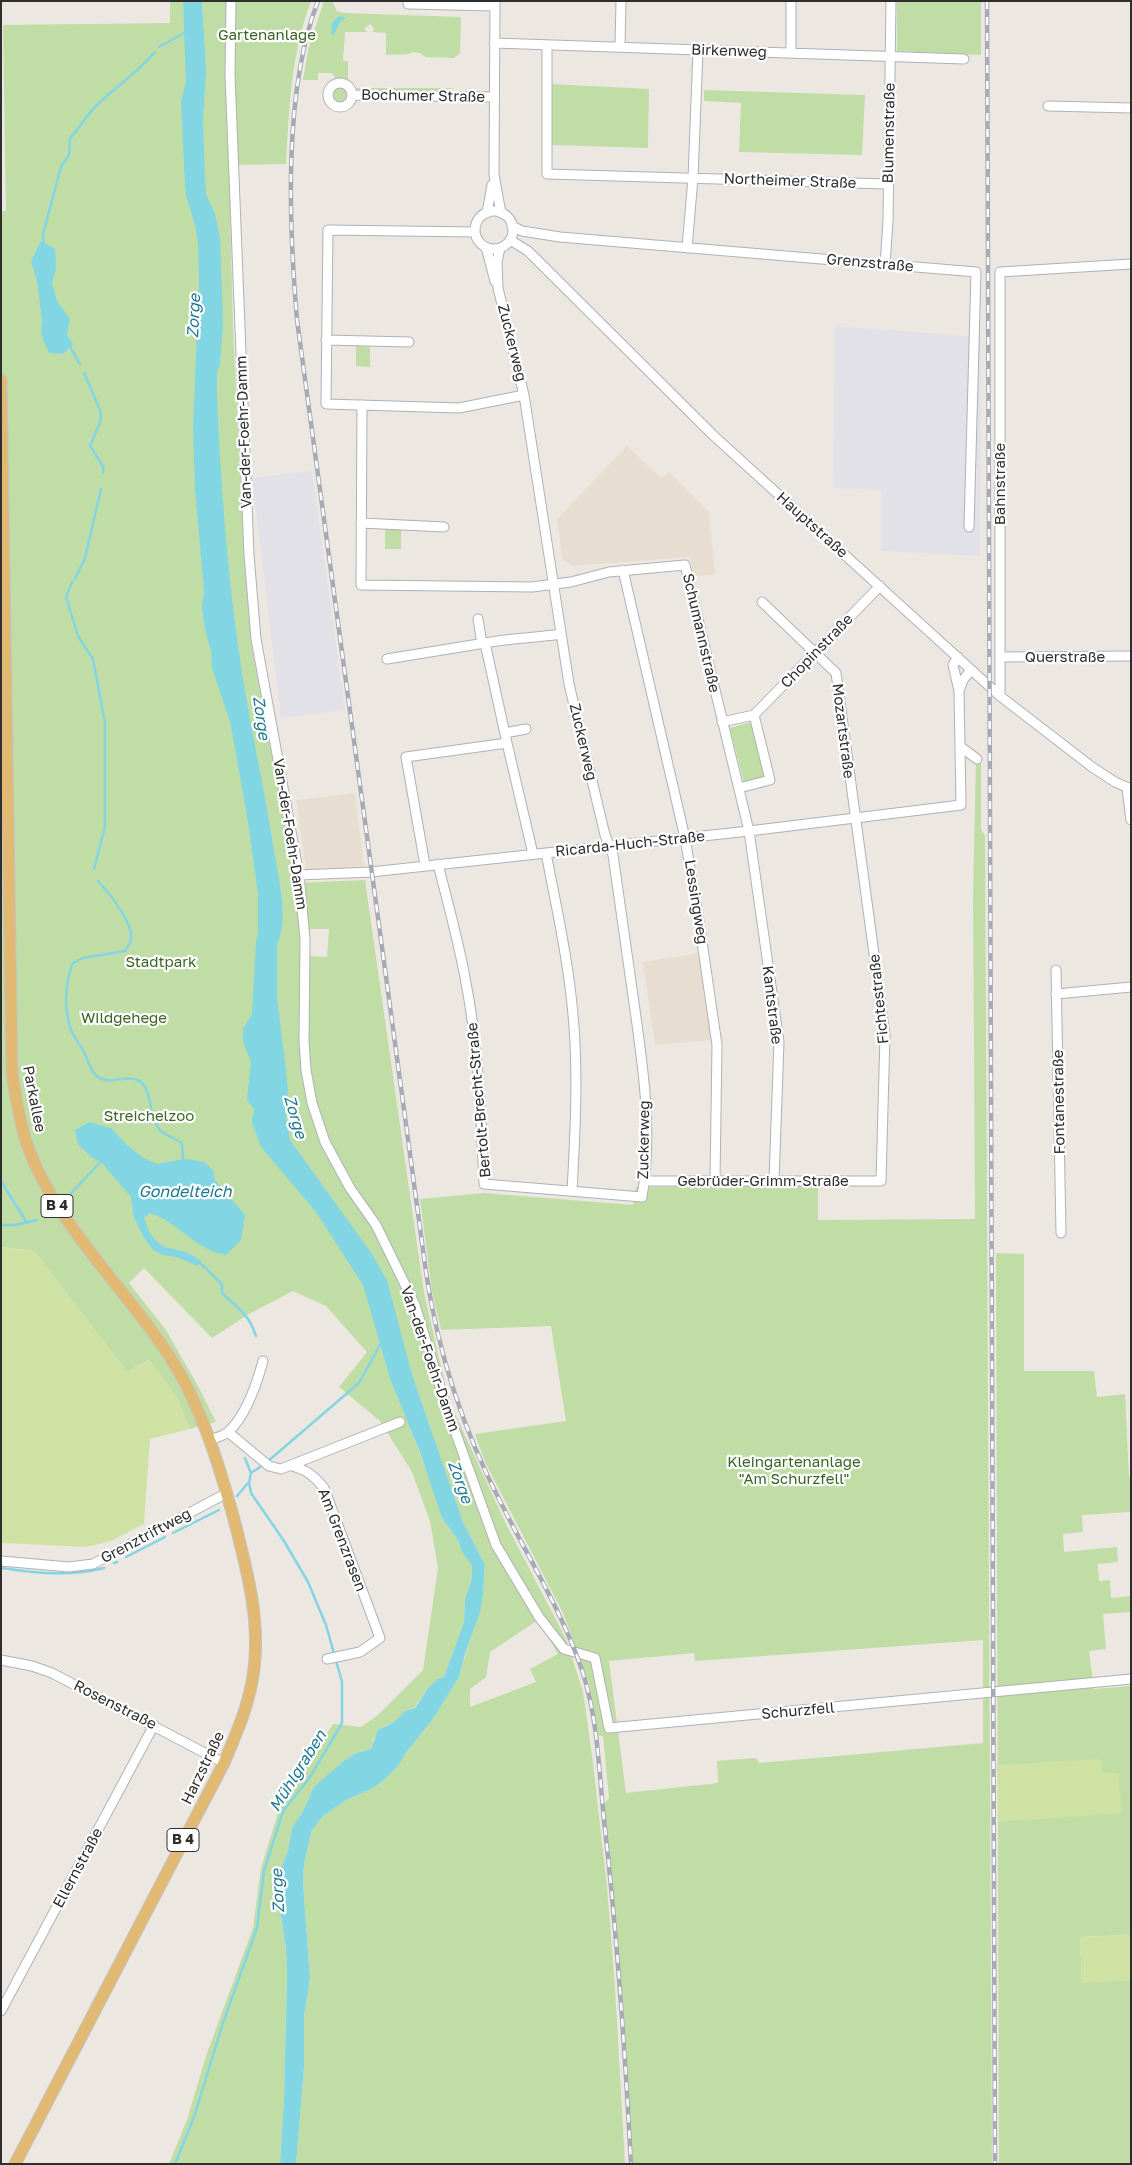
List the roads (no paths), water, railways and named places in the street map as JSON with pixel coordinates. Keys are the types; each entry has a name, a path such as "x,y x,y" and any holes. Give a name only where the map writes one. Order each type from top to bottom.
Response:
{"main road":[{"name":"Parkallee","path":"1,380 12,1074 18,1112 34,1162 58,1208 144,1318 168,1353 189,1390 210,1440"},
{"name":"Harzstraße","path":"15,2164 224,1763 243,1720 250,1694 256,1647 255,1608 227,1493 210,1440"}],"street":[{"name":"Van-der-Foehr-Damm","path":"231,1 230,75 249,555 256,639 299,875 305,938 304,1041 306,1070 312,1103 325,1142 350,1188 376,1225 415,1305 443,1396 496,1545 539,1618"},
{"path":"408,1 408,4 495,4"},
{"path":"620,46 621,1"},
{"path":"791,1 791,53"},
{"name":"Blumenstraße","path":"885,265 891,1"},
{"name":"Bochumer Straße","path":"495,4 494,175 501,213"},
{"name":"Birkenweg","path":"494,43 964,59"},
{"name":"Northeimer Straße","path":"547,45 548,174 888,184"},
{"path":"687,248 698,50"},
{"name":"Bochumer Straße","path":"352,95 493,97"},
{"path":"1048,106 1131,108"},
{"name":"Bochumer Straße","path":"486,213 494,175"},
{"path":"486,213 501,213 507,217 512,226 510,240 500,248 486,247 479,242 475,232 479,219 486,213"},
{"name":"Grenzstraße","path":"512,226 522,231 560,237 976,272 969,527"},
{"path":"475,232 328,230 326,404 459,408 524,395"},
{"name":"Hauptstraße","path":"510,240 528,251 714,436 1000,696 1092,766 1129,788"},
{"name":"Zuckerweg","path":"486,247 524,395 569,684 604,835 613,855 640,1044 648,1139 642,1197"},
{"name":"Zuckerweg","path":"498,288 497,262 500,248"},
{"name":"Bahnstraße","path":"1000,696 1000,272 1131,264"},
{"path":"326,340 409,342"},
{"path":"362,405 361,523 444,527"},
{"name":"Schumannstraße","path":"361,523 361,585 553,586 623,570 685,565 749,831"},
{"name":"Lessingweg","path":"623,570 685,838 718,1045 715,1180"},
{"name":"Chopinstraße","path":"754,715 880,586"},
{"name":"Mozartstraße","path":"762,602 836,673 855,818"},
{"path":"478,619 533,854"},
{"path":"387,659 512,638 534,638 561,634"},
{"name":"Querstraße","path":"1000,657 1131,656"},
{"path":"958,657 953,665 959,691 960,747 977,759"},
{"path":"959,691 963,680 971,670"},
{"path":"722,722 754,715 770,780 739,788"},
{"path":"424,865 406,757 506,738 526,729"},
{"name":"Ricarda-Huch-Straße","path":"299,875 371,872 749,831 961,805 960,747"},
{"path":"1129,788 1131,820"},
{"name":"Fichtestraße","path":"855,818 885,1035 881,1181"},
{"name":"Kantstraße","path":"749,831 779,1042 774,1180"},
{"path":"546,853 561,930 574,1027 576,1101 572,1191"},
{"name":"Bertolt-Brecht-Straße","path":"438,864 458,942 474,1036 480,1088 484,1184 642,1197"},
{"name":"Fontanestraße","path":"1056,970 1062,1233"},
{"path":"1056,994 1131,988"},
{"name":"Gebrüder-Grimm-Straße","path":"645,1181 881,1181"},
{"path":"210,1440 228,1432 253,1393 263,1360"},
{"path":"292,1466 400,1422"},
{"name":"Am Grenzrasen","path":"228,1432 265,1463 281,1468 292,1466 305,1469 315,1476 324,1488 380,1638 360,1652 333,1657"},
{"name":"Grenztriftweg","path":"1,1561 69,1567 93,1564 227,1493"},
{"name":"Schurzfell","path":"539,1618 564,1649 595,1658 609,1728 1131,1679"},
{"name":"Rosenstraße","path":"1,1660 32,1666 52,1673 224,1763"},
{"name":"Ellernstraße","path":"1,2012 4,2002 154,1725"}],"water":[{"name":"Zorge","path":"183,1 202,1 206,69 203,120 206,194 215,214 220,237 223,324 220,364 217,373 217,398 223,501 229,570 242,673 283,909 281,934 277,944 277,997 288,1091 285,1111 290,1140 372,1254 387,1280 412,1375 463,1522 485,1565 480,1612 459,1677 433,1719 405,1754 399,1765 384,1780 373,1788 346,1800 323,1816 312,1830 304,1864 303,1883 310,1979 304,2016 304,2068 296,2164 280,2164 284,2100 287,1976 286,1949 276,1882 288,1851 292,1828 303,1811 314,1787 345,1760 357,1753 371,1749 378,1730 394,1722 405,1711 415,1708 428,1688 438,1679 444,1677 464,1622 465,1599 472,1578 472,1566 462,1552 459,1542 442,1518 421,1455 390,1378 363,1285 316,1212 261,1147 252,1123 254,1109 247,1100 251,1062 243,1042 243,1029 252,1014 258,934 258,894 247,815 230,721 212,668 211,651 205,630 202,608 204,591 195,489 193,428 199,281 198,244 195,225 186,195 184,165 181,101 186,83"},
{"path":"339,16 346,18 340,22 334,34 331,35 332,23"},
{"path":"41,241 55,249 56,269 52,283 57,301 70,319 67,335 73,344 63,354 49,353 41,335 42,320 37,281 31,261"},
{"name":"Gondelteich","path":"89,1122 111,1128 128,1146 142,1157 157,1164 184,1159 204,1162 214,1171 214,1179 245,1215 241,1240 226,1255 215,1252 205,1248 160,1217 150,1213 144,1218 149,1231 161,1245 183,1251 201,1261 198,1266 153,1250 134,1218 131,1197 101,1162 91,1157 78,1144 75,1130"}],"waterway":[{"path":"159,47 186,32"},
{"path":"44,246 43,234 61,167 69,155 70,138 95,107 155,52"},
{"path":"69,345 80,364"},
{"path":"84,373 100,410 101,420 90,446 103,466 103,473"},
{"path":"75,579 85,558 101,489"},
{"path":"72,582 66,597 78,636 93,659 104,718"},
{"path":"94,869 105,826 105,720"},
{"path":"98,881 125,917 129,925 131,940 125,951 83,958 73,963 66,995 70,1027 95,1075 108,1080 132,1079 142,1083 148,1093 152,1114 158,1127 162,1132 182,1143 183,1160"},
{"path":"65,1200 102,1160"},
{"path":"1,1181 27,1223"},
{"path":"1,1225 16,1225 37,1220"},
{"path":"198,1261 222,1284 222,1293 246,1316 256,1336"},
{"name":"Mühlgraben","path":"267,1462 359,1383 381,1343"},
{"path":"245,1458 251,1473"},
{"name":"Mühlgraben","path":"175,2164 194,2117 223,2023 257,1928 264,1871 283,1811 310,1777 342,1723 342,1682 326,1625 308,1582 284,1541 251,1493 249,1482 251,1473 263,1465"},
{"path":"237,1496 249,1482"},
{"path":"173,1533 219,1510"},
{"path":"126,1557 165,1537"},
{"path":"1,1568 40,1573 91,1571 104,1568"}],"railway":[{"path":"318,1 307,37 299,75 291,159 292,243 297,320 426,1272 445,1362 464,1421 488,1477 566,1629 588,1691 597,1746 613,1906 631,2164"},
{"path":"987,1 995,2164"}],"park label":[{"name":"Gartenanlage","path":"267,35"},
{"name":"Stadtpark","path":"161,962"},
{"name":"Wildgehege","path":"124,1018"},
{"name":"Streichelzoo","path":"149,1116"},
{"name":"Kleingartenanlage \"Am Schurzfell\"","path":"794,1470"}]}
